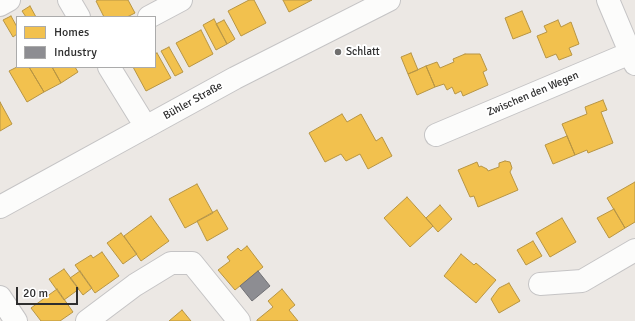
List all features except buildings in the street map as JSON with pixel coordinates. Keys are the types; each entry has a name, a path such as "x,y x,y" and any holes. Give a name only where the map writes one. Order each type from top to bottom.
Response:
{"street":[{"path":"0,5 9,0"},
{"path":"69,0 78,16"},
{"path":"151,16 181,0"},
{"name":"Bühler Straße","path":"0,207 235,78 389,0"},
{"name":"Zwischen den Wegen","path":"436,135 633,56 608,0"},
{"path":"110,68 146,127"},
{"path":"540,284 582,281 635,250"},
{"path":"87,321 135,285 171,263 192,263 239,321"},
{"path":"0,297 16,321"}],"place":[{"name":"Schlatt","path":"338,52"}]}
